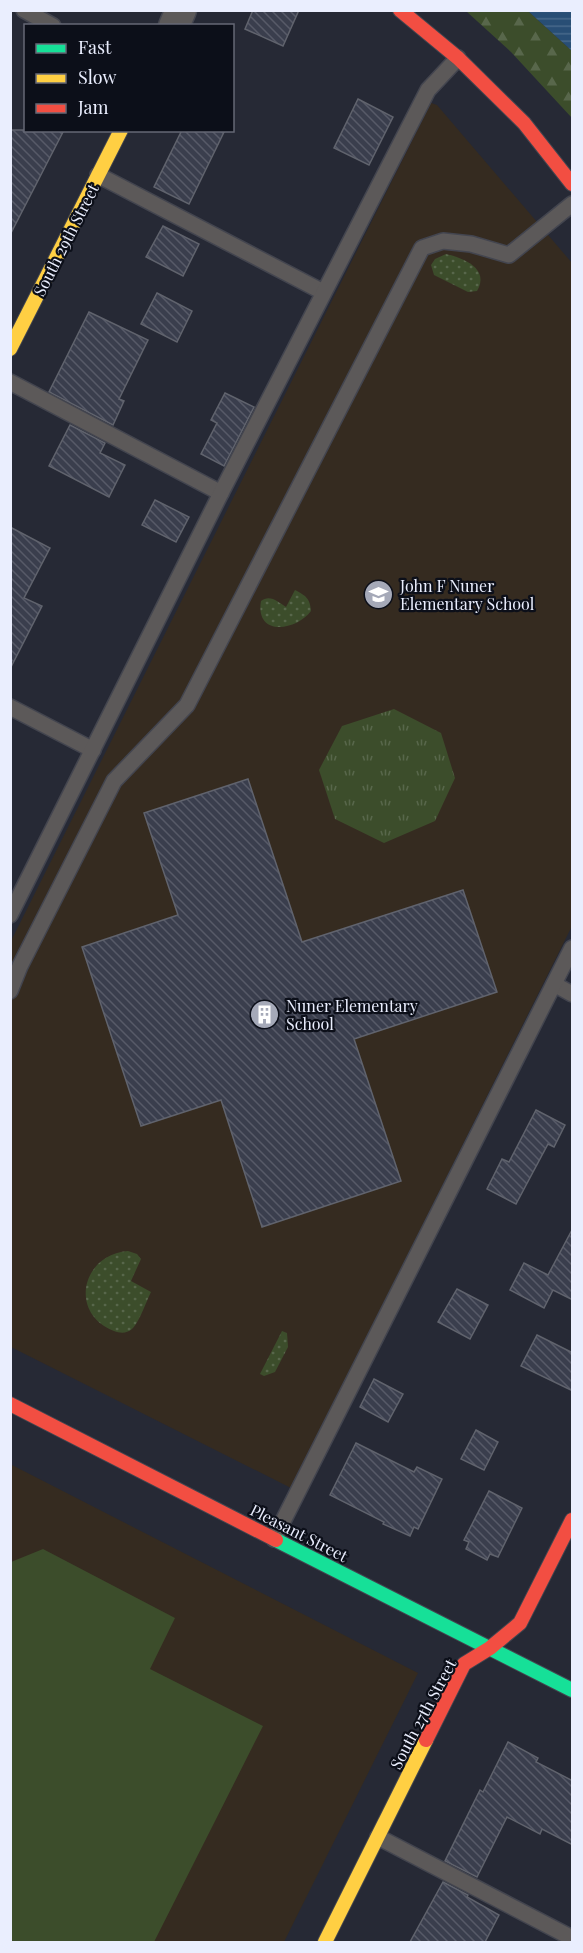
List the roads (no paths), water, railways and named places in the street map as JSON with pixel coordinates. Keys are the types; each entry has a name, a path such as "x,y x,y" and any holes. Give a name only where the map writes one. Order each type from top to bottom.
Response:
{"street":[{"path":"175,24 181,10"},
{"path":"400,10 458,58 524,123 573,184"},
{"name":"South 29th Street","path":"10,349 119,132"},
{"name":"Pleasant Street","path":"10,1404 573,1690"},
{"name":"South 27th Street","path":"325,1942 464,1664 490,1648 520,1623 573,1520"}],"lane":[{"path":"24,10 49,24"},
{"path":"10,915 221,493 428,90 458,58"},
{"path":"98,175 323,292"},
{"path":"10,992 20,966 114,781 187,705 422,248 443,241 471,244 509,255 573,204"},
{"path":"10,382 221,493"},
{"path":"10,706 93,750"},
{"path":"274,1539 573,948"},
{"path":"554,984 573,994"},
{"path":"378,1837 573,1938"}],"water":[{"path":"528,11 572,11 572,51"}],"place":[{"name":"John F Nuner Elementary School","path":"379,595"},
{"name":"Nuner Elementary School","path":"265,1015"}]}
